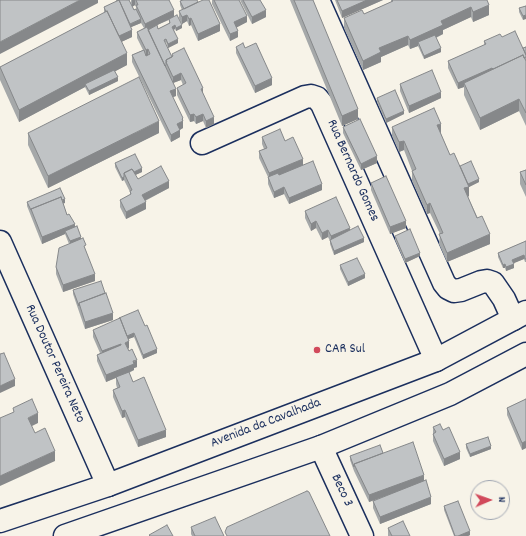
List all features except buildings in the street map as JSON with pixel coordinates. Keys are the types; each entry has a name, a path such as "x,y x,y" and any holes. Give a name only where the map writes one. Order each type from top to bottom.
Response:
{"street":[{"path":"319,0 444,283 448,288 454,291 481,282 487,281 493,283 500,294 519,316"},
{"name":"Rua Bernardo Gomes","path":"202,143 305,97 311,96 317,98 322,104 436,360"},
{"name":"Rua Doutor Pereira Neto","path":"0,242 108,485"},
{"name":"Avenida da Cavalhada","path":"0,521 108,485 436,360 519,316"},
{"path":"65,536 321,447 450,394 526,354"},
{"name":"Beco 3","path":"321,447 362,536"}],"place":[{"name":"CAR Sul","path":"317,350"}]}
